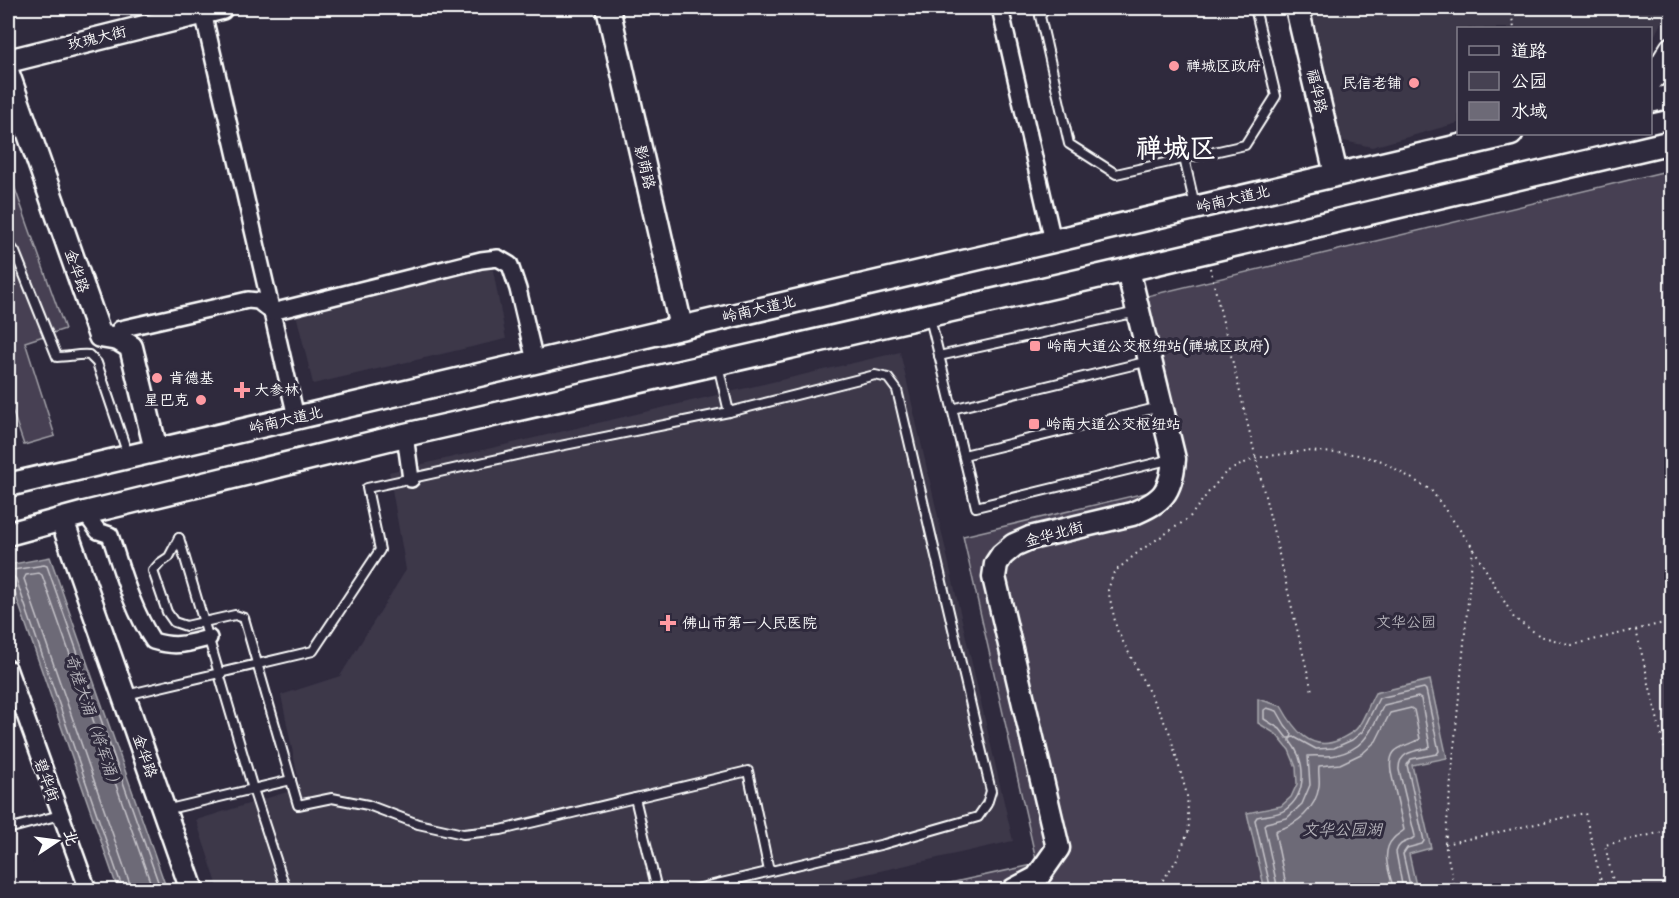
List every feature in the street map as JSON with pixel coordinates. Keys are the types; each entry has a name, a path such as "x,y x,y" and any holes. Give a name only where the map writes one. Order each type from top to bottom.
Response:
{"main road":[{"name":"影荫路","path":"608,8 681,327"},
{"name":"福华路","path":"1297,8 1336,174"},
{"name":"玫瑰大街","path":"8,61 208,9"},
{"path":"1652,78 1661,68 1671,49"},
{"name":"金华路","path":"8,74 101,343 131,346 156,450"},
{"path":"1652,101 1671,96"},
{"name":"岭南大道北","path":"8,485 1507,135"},
{"path":"8,534 405,435 1206,252 1671,142"},
{"name":"金华北街","path":"1014,891 1037,878 1058,848 994,577 996,564 1002,555 1014,545 1030,538 1132,514 1146,508 1159,500 1172,477 1174,459 1128,270"},
{"name":"金华路","path":"62,520 192,891"}],"street":[{"path":"1000,8 1053,241"},
{"path":"208,9 296,417"},
{"path":"272,312 481,260 498,258 510,265 535,362"},
{"path":"101,343 120,329 248,300 258,301 272,312"},
{"path":"405,435 411,479"},
{"path":"85,513 99,531 110,535 130,596 153,641 170,646 189,644 209,638"},
{"name":"碧华街","path":"8,668 88,891"}],"lane":[{"path":"1046,8 1040,16 1069,144 1116,174 1245,145 1276,96 1255,8"},
{"path":"1184,158 1195,207"},
{"path":"8,243 15,252 57,357 78,354 101,343"},
{"path":"939,356 1138,312"},
{"path":"929,315 976,507 1174,459"},
{"path":"101,343 97,363 129,456"},
{"path":"952,409 1150,360"},
{"path":"718,364 729,412"},
{"path":"124,696 313,651 380,550 367,488 729,412 875,375 888,378 897,390 991,790 987,804 978,817 884,844 692,891"},
{"path":"964,455 1161,406"},
{"path":"286,891 253,789 209,638 204,622 178,538 169,557 153,571 168,612 174,622 186,626 204,622 235,615 244,618 298,805 332,798 368,805 418,824 463,834 501,830 748,771 769,871"},
{"path":"164,810 291,780"},
{"path":"635,798 657,891"},
{"path":"8,829 60,815"}],"path":[{"path":"1510,8 1514,27"},
{"path":"1206,252 1312,691"},
{"path":"1156,891 1176,861 1189,830 1187,795 1169,731 1117,630 1108,590 1114,572 1141,550 1189,518 1226,472 1255,458 1305,451 1354,454 1382,461 1431,490 1473,548 1514,618 1540,636 1572,645 1671,621"},
{"path":"1455,891 1444,844 1473,548"},
{"path":"1636,630 1671,779"},
{"path":"1444,844 1585,813 1603,891"},
{"path":"1615,891 1605,845 1671,830"}],"shaded area":[{"path":"1307,8 1669,8 1652,40 1652,27 1457,27 1457,123 1372,147 1339,140"},
{"path":"470,268 493,270 506,339 313,384 295,310"},
{"name":"佛山市第一人民医院","path":"900,352 1013,841 796,890 219,890 196,820 300,788 281,695 340,676 406,570 389,472"}],"green space":[{"path":"8,169 65,329 25,342 55,436 24,445 8,398"},
{"name":"文华公园","path":"1671,170 1671,890 918,890 1037,864 963,536 1179,485 1143,297"}],"water":[{"name":"奇槎大涌（将军涌）","path":"50,557 167,890 118,890 8,573 8,565"},
{"name":"文华公园湖","path":"1430,680 1447,758 1412,765 1431,848 1409,854 1417,890 1265,890 1247,813 1281,806 1291,797 1297,784 1296,767 1289,750 1276,734 1258,723 1258,699 1281,706 1297,730 1311,741 1329,743 1339,740 1356,729 1375,693"}],"place":[{"name":"禅城区政府","path":"1174,66"},
{"name":"民信老铺","path":"1414,83"},
{"name":"岭南大道公交枢纽站(禅城区政府)","path":"1035,346"},
{"name":"肯德基","path":"157,378"},
{"name":"大参林","path":"242,390"},
{"name":"星巴克","path":"201,400"},
{"name":"岭南大道公交枢纽站","path":"1034,424"},
{"name":"佛山市第一人民医院","path":"668,623"}],"district":[{"name":"禅城区","path":"1176,148"}]}
